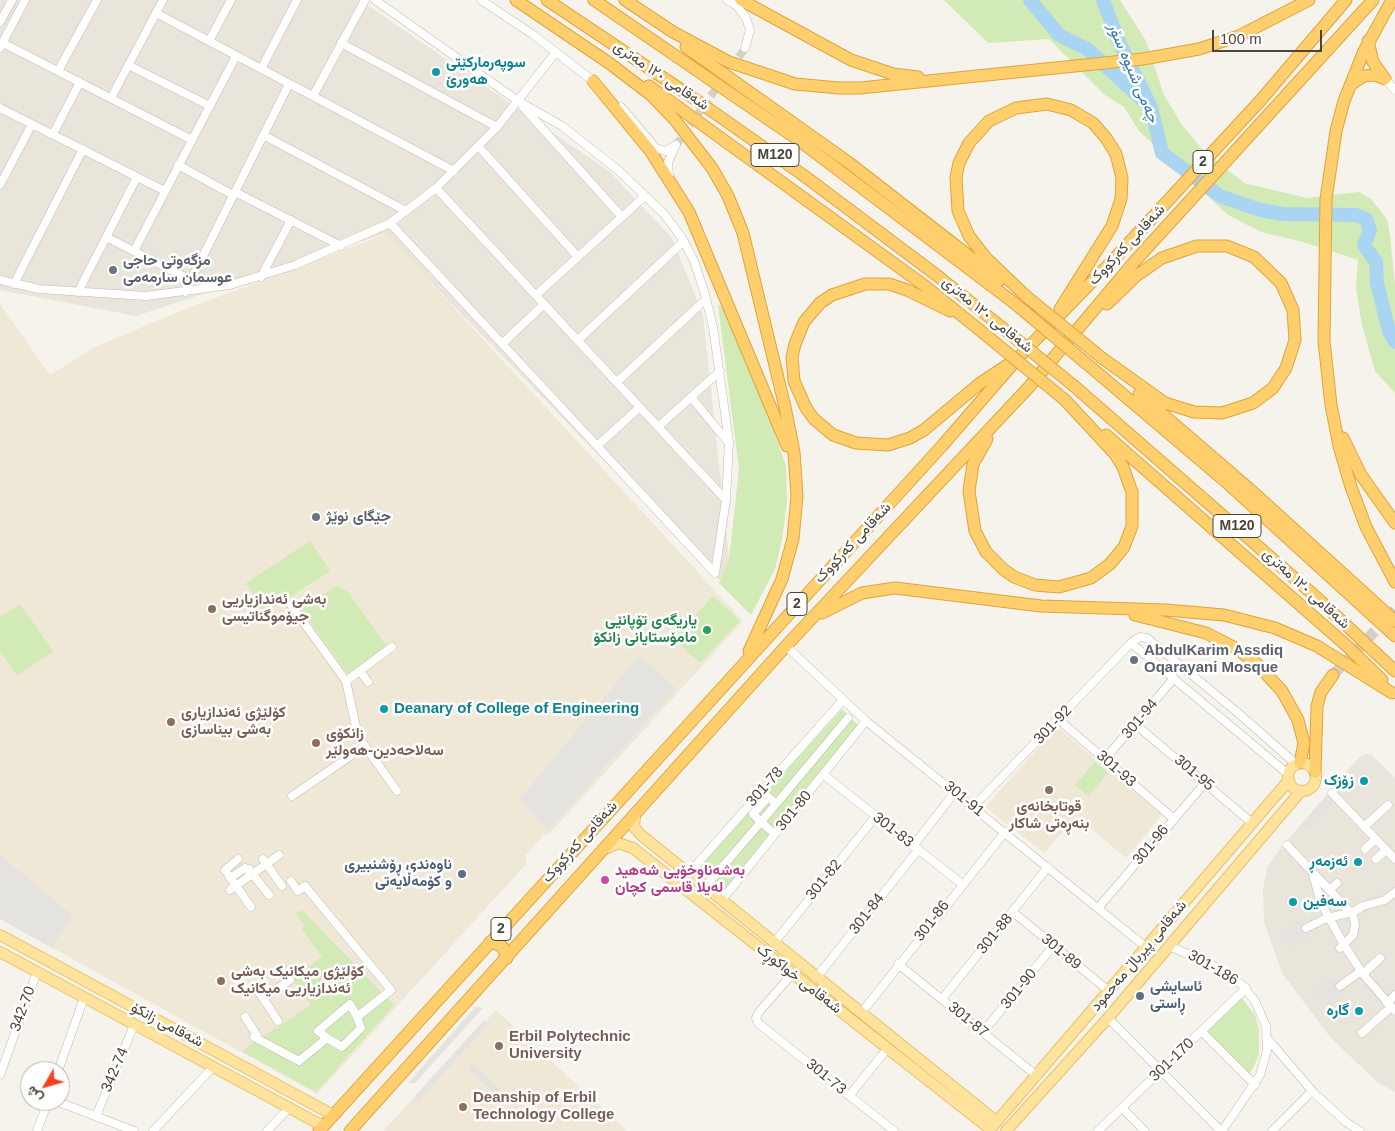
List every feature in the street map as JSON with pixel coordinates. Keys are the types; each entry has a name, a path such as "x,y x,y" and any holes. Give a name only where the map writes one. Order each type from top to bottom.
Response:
{"highway":[{"path":"516,0 609,63 651,95 686,131 720,182 735,212 751,258 785,407 794,452 796,482 793,539 788,558 774,596 744,662"},
{"path":"521,0 612,60 815,204 949,304 1065,400 1346,646 1377,674 1394,694"},
{"name":"شەقامی ١٢٠ مەتری","path":"547,0 751,138 876,229 994,321 1074,386 1295,578 1395,671"},
{"name":"شەقامی ١٢٠ مەتری","path":"594,0 800,141 1013,302 1225,481 1395,636"},
{"path":"617,0 797,125 999,280 1027,297"},
{"path":"625,0 673,32 713,54 755,72 795,84 860,88 1136,60 1199,49 1239,36 1309,0"},
{"path":"741,0 851,60 893,74 957,77"},
{"name":"شەقامی کەرکووک","path":"321,1129 941,447 1019,358 1260,100 1346,0"},
{"name":"شەقامی کەرکووک","path":"350,1131 786,646 1029,387 1159,235 1373,0"},
{"path":"1392,0 1368,41 1350,85 1336,131 1328,180 1324,341 1331,405 1339,446 1351,487 1366,527 1395,582"},
{"path":"1368,41 1374,62 1385,79"},
{"path":"1350,85 1359,78 1370,75 1385,79"},
{"path":"593,81 651,152 690,212 781,429 796,482"},
{"path":"1048,327 1112,226 1119,207 1122,184 1121,170 1116,154 1100,130 1078,113 1047,104 1016,108 989,121 969,143 959,163 956,177 955,192 958,211 969,236 986,258 1027,297 1102,358 1146,391 1173,406 1203,413 1241,408 1263,397 1273,388 1286,368 1294,340 1293,310 1281,283 1254,257 1227,246 1197,246 1174,252 1152,264 1087,320 1066,343"},
{"path":"964,318 907,290 889,284 865,284 843,290 820,303 800,329 792,357 797,391 814,418 833,435 856,443 888,445 910,438 924,430 979,384 1019,358"},
{"path":"1102,358 1124,381 1253,492 1395,621"},
{"path":"1029,387 979,451 970,478 970,505 975,531 994,561 1014,577 1035,585 1048,587 1059,587 1083,582 1110,564 1124,547 1133,517 1132,492 1123,466 1106,443 1065,400"},
{"path":"1331,405 1357,467 1395,524"},
{"path":"810,620 858,595 895,588 1130,614 1184,626 1206,633 1243,653 1274,680 1291,706 1304,738 1298,764"},
{"path":"1069,608 1197,612 1252,621 1297,636 1328,651 1394,694"},
{"path":"1315,772 1317,706 1321,692 1333,675"},
{"path":"490,942 502,946 507,958"}],"main road":[{"path":"1298,764 1310,766 1315,772"},
{"name":"شەقامی پیرباڵ مەحمود","path":"992,1127 1110,992 1252,823 1298,764"},
{"name":"شەقامی پیرباڵ مەحمود","path":"1006,1131 1108,1018 1301,791 1312,787 1315,780 1315,772"},
{"path":"1288,777 1293,787 1301,791"},
{"name":"شەقامی خواکوڕک","path":"635,816 634,827 637,832 816,978 862,1012 981,1115 992,1127"},
{"name":"شەقامی خواکوڕک","path":"604,850 618,843 634,848 887,1048 981,1115"},
{"name":"شەقامی زانکۆ","path":"0,935 334,1115"},
{"path":"15,960 21,946"},
{"name":"شەقامی زانکۆ","path":"0,952 289,1108 321,1129"}],"street":[{"path":"0,22 12,0"},
{"path":"25,0 1,46 58,71 192,140"},
{"path":"58,71 97,0"},
{"path":"111,98 163,0"},
{"path":"209,41 231,0"},
{"path":"261,69 297,0"},
{"path":"313,96 365,0"},
{"path":"375,0 518,102 562,126 618,170 646,196 665,215 684,241 694,261 706,299 720,371 729,442 726,500 715,574 390,223"},
{"path":"481,0 556,52 593,81 621,107 656,148 665,151 676,145 668,162 669,177"},
{"path":"727,0 737,6 746,18 750,30 745,48"},
{"path":"156,13 454,171"},
{"path":"341,43 497,128"},
{"path":"0,280 14,284 78,292 146,296 230,285 261,277 341,246 390,223 436,188 497,128 556,52"},
{"path":"134,251 236,56"},
{"path":"128,65 210,106"},
{"path":"1385,79 1395,90"},
{"path":"53,134 80,82"},
{"path":"185,292 289,84"},
{"path":"518,102 622,217"},
{"path":"0,108 165,191"},
{"path":"0,185 32,124"},
{"path":"263,135 406,211"},
{"path":"479,147 578,257"},
{"path":"14,284 83,150"},
{"path":"178,166 341,246"},
{"path":"78,292 137,177"},
{"path":"436,188 726,500"},
{"path":"536,295 646,196"},
{"path":"261,277 290,220"},
{"path":"106,237 191,280"},
{"path":"578,340 684,241"},
{"path":"616,382 706,299"},
{"path":"502,344 544,304"},
{"path":"658,427 720,371"},
{"path":"691,397 729,442"},
{"path":"597,446 640,407"},
{"path":"291,604 346,681 358,736 397,791"},
{"path":"1288,777 1132,643 1137,638 1147,638 1298,764"},
{"name":"301-92","path":"974,806 1132,643"},
{"name":"301-91","path":"786,646 866,721 974,806 1147,948"},
{"path":"346,681 392,647"},
{"path":"360,671 368,682"},
{"name":"301-94","path":"1105,759 1174,678"},
{"name":"301-78","path":"688,874 843,700"},
{"path":"775,834 753,814 768,797 776,804 848,718"},
{"name":"301-93","path":"1059,720 1174,819"},
{"name":"301-80","path":"721,900 866,721"},
{"name":"301-95","path":"1135,724 1252,823"},
{"path":"292,796 365,746"},
{"name":"301-83","path":"824,775 962,884"},
{"name":"301-96","path":"1098,908 1204,782"},
{"name":"301-84","path":"816,978 955,792"},
{"path":"1332,793 1395,859"},
{"path":"1364,827 1388,804"},
{"name":"301-82","path":"774,943 875,816"},
{"path":"704,887 761,822"},
{"name":"301-86","path":"862,1012 898,964 1005,832"},
{"path":"1365,849 1376,840"},
{"path":"1287,845 1351,912 1355,921 1354,935 1342,946"},
{"path":"1376,859 1386,850"},
{"path":"233,888 253,874 265,862 279,855"},
{"path":"238,859 225,868 233,888 252,908"},
{"path":"265,862 282,886"},
{"path":"230,878 245,868 249,869 268,895"},
{"name":"301-88","path":"942,999 1048,868"},
{"path":"1312,871 1314,891 1318,902 1342,946 1362,972 1376,996 1391,1007"},
{"path":"291,881 298,891 305,886 391,990 357,1017"},
{"path":"1330,890 1338,883"},
{"path":"1306,928 1328,918 1385,900 1395,894"},
{"name":"301-89","path":"1013,912 1110,992"},
{"name":"301-90","path":"984,1032 1054,945"},
{"name":"301-186","path":"1169,946 1211,964 1246,988 1262,1014 1268,1038 1265,1061 1255,1085 1222,1131"},
{"path":"1340,986 1380,958"},
{"name":"301-87","path":"898,964 1037,1076"},
{"name":"342-70","path":"0,1075 37,972"},
{"name":"301-73","path":"792,974 759,1012 756,1018 758,1023 894,1131"},
{"path":"263,998 290,980"},
{"path":"254,986 278,1021"},
{"name":"301-170","path":"1098,1131 1246,988"},
{"path":"1362,1033 1391,1007 1395,995"},
{"path":"62,1061 84,998"},
{"path":"350,1004 360,1028 342,1047 327,1038 318,1032 350,1004"},
{"path":"244,1017 256,1036 299,1061 327,1038"},
{"path":"1108,1018 1222,1131"},
{"name":"342-74","path":"96,1116 134,1024"},
{"path":"1201,1031 1255,1085"},
{"path":"1268,1038 1312,1091 1357,1130"},
{"path":"849,1096 887,1048"},
{"path":"153,1131 213,1067"},
{"path":"1272,1131 1312,1091"},
{"path":"70,1106 134,1131"},
{"path":"267,1131 289,1108"},
{"path":"1122,1108 1145,1131"},
{"path":"37,1131 44,1111"}],"shaded area":[{"path":"0,0 360,0 610,172 672,238 703,315 733,594 384,234 136,316 0,290"},
{"name":"زانکۆی سەلاحەدین-هەولێر","path":"386,234 743,621 551,832 542,837 525,856 527,863 317,1094 0,919 0,304 50,375 95,347 178,312"},
{"path":"639,656 676,688 548,830 520,799"},
{"name":"قوتابخانەی بنەڕەتی شاکار","path":"1057,727 1162,815 1126,858 1076,816 1044,853 985,807"},
{"path":"1371,754 1395,778 1395,1092 1377,1082 1330,1037 1282,973 1264,922 1263,889 1267,868 1279,850 1360,756"},
{"path":"1327,796 1333,801 1307,830 1302,826"},
{"path":"0,855 72,915 52,948 0,919"},
{"path":"1302,920 1310,937 1289,947 1281,931"},
{"path":"1333,978 1345,993 1327,1006 1315,990"},
{"path":"475,1007 483,1008 415,1083 408,1083"},
{"name":"Erbil Polytechnic University","path":"496,1010 627,1131 383,1131"},
{"path":"484,1020 488,1024 419,1101 414,1097"},
{"path":"473,1064 502,1091 497,1096 468,1069"}],"green space":[{"path":"944,0 1120,0 1146,41 1164,95 1182,125 1204,151 1244,183 1307,198 1359,192 1371,199 1387,219 1390,236 1395,284 1395,393 1375,371 1362,325 1356,289 1358,260 1303,242 1261,232 1228,215 1139,131 1124,107 1105,95 1049,39 988,43"},
{"path":"718,305 724,307 770,420 786,466 787,501 782,539 775,569 751,615 719,583 729,560 739,469"},
{"path":"310,541 330,571 265,613 246,583"},
{"path":"337,586 348,592 387,647 349,675 301,609"},
{"name":"یاریگەی تۆپانێی مامۆستایانی زانکۆ","path":"713,596 740,621 700,663 674,639"},
{"path":"20,604 53,651 17,676 0,651 0,617"},
{"path":"842,709 858,725 725,890 698,868"},
{"path":"1095,762 1108,773 1088,796 1075,785"},
{"path":"302,910 394,1005 316,1092 242,1051 311,1005 293,979 322,957 302,929 304,925 296,914"},
{"path":"1241,997 1255,1015 1259,1030 1259,1054 1249,1074 1207,1032"}],"waterway":[{"path":"1030,0 1059,35 1087,49 1145,102"},
{"name":"چەمی شیوە سۆر","path":"1103,0 1118,40 1151,107 1162,153 1220,196 1260,210 1283,214 1356,215 1366,219 1370,230 1364,245 1376,262 1377,283 1389,331 1395,342"}],"tunnel":[{"path":"676,145 745,48"},
{"path":"1333,675 1395,610"}],"place":[{"name":"سوپەرمارکێتی هەورێ","path":"436,72"},
{"name":"مزگەوتی حاجی عوسمان سارمەمی","path":"113,270"},
{"name":"جێگای نوێژ","path":"316,517"},
{"name":"بەشی ئەندازیاریی جیۆموگناتیسی","path":"212,609"},
{"name":"یاریگەی تۆپانێی مامۆستایانی زانکۆ","path":"707,630"},
{"name":"AbdulKarim Assdiq Oqarayani Mosque","path":"1134,660"},
{"name":"Deanary of College of Engineering","path":"384,709"},
{"name":"کۆلێژی ئەندازیاری بەشی بیناسازی","path":"171,722"},
{"name":"زانکۆی سەلاحەدین-هەولێر","path":"316,743"},
{"name":"زۆزک","path":"1364,781"},
{"name":"قوتابخانەی بنەڕەتی شاکار","path":"1049,790"},
{"name":"ئەزمەڕ","path":"1358,862"},
{"name":"ناوەندی ڕۆشنبیری و کۆمەڵایەتی","path":"462,874"},
{"name":"بەشەناوخۆیی شەهید لەیلا قاسمی کچان","path":"605,880"},
{"name":"سەفین","path":"1293,902"},
{"name":"کۆلێژی میکانیک بەشی ئەندازیاریی میکانیک","path":"221,981"},
{"name":"ئاسایشی ڕاستی","path":"1140,996"},
{"name":"گارە","path":"1359,1011"},
{"name":"Erbil Polytechnic University","path":"499,1046"},
{"name":"Deanship of Erbil Technology College","path":"463,1107"}]}
